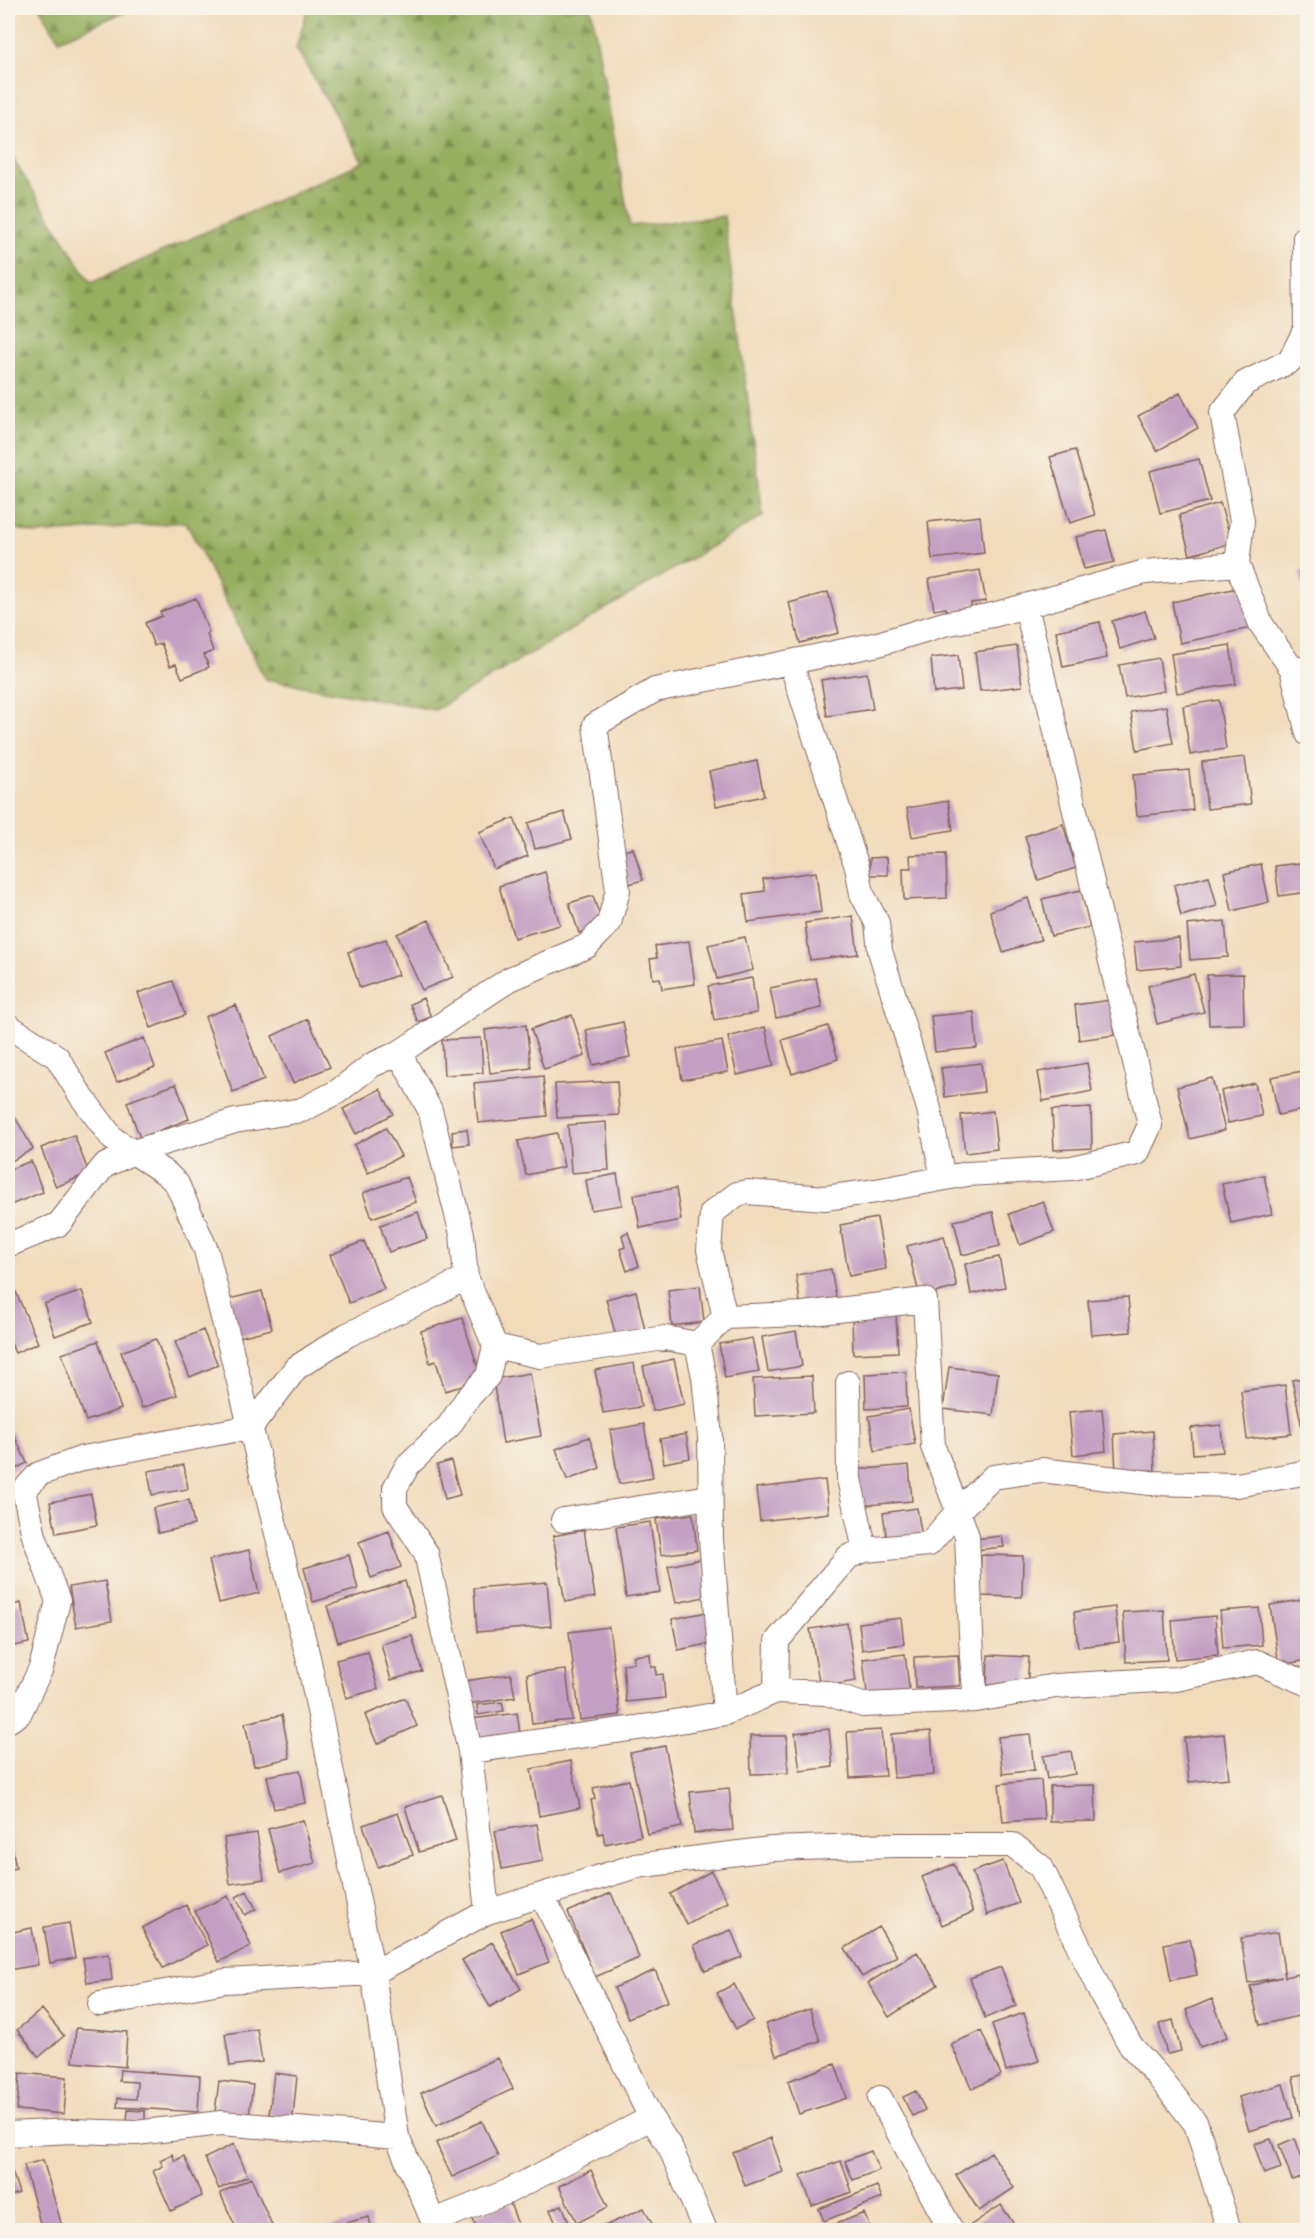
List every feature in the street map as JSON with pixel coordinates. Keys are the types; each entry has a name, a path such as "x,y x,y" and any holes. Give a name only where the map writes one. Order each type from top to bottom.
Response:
{"street":[{"path":"1305,238 1306,328 1290,361 1245,383 1222,413 1242,521 1237,564 1262,624 1300,669 1308,734"},
{"path":"8,1245 59,1224 104,1166 133,1152 235,1121 302,1110 337,1092 372,1065 399,1053 510,980 587,946 609,923 618,890 595,725 655,690 878,644 944,624 993,615 1145,572 1237,564"},
{"path":"724,1317 709,1250 711,1213 737,1194 747,1192 825,1198 943,1178 1072,1168 1137,1153 1149,1125 1026,606"},
{"path":"791,663 857,867 862,894 877,923 880,951 929,1108 943,1178"},
{"path":"8,1026 57,1057 112,1139 167,1174 177,1184 206,1250 308,1657 373,1973 397,2137 436,2226 651,2118"},
{"path":"399,1053 430,1110 462,1234 466,1277 495,1346 488,1376 467,1399 449,1426 408,1465 395,1488 395,1506 426,1553 471,1751 487,1912"},
{"path":"8,1721 19,1714 41,1668 58,1601 16,1494 39,1474 83,1458 251,1427 296,1368 347,1335 423,1301 466,1277"},
{"path":"697,1344 724,1317 803,1314 925,1300 933,1447 968,1536 972,1658 976,1700"},
{"path":"495,1346 540,1356 665,1338 697,1344"},
{"path":"697,1344 704,1377 710,1437 711,1539 725,1713"},
{"path":"848,1383 849,1479 865,1550"},
{"path":"776,1690 777,1641 848,1557 865,1550 929,1544 958,1511 993,1477 1041,1470 1150,1483 1237,1485 1308,1472"},
{"path":"563,1520 710,1497"},
{"path":"471,1751 651,1726 725,1713 776,1690 826,1693 864,1705 976,1700 1055,1686 1176,1678 1257,1662 1308,1684"},
{"path":"99,2004 225,1981 373,1973 487,1912 636,1866 771,1849 894,1845 1013,1845 1041,1867 1102,1995 1131,2046 1196,2124 1229,2230"},
{"path":"542,1895 651,2118 670,2147 705,2230"},
{"path":"880,2098 951,2230"},
{"path":"8,2134 73,2131 136,2133 221,2124 397,2137"}],"green space":[{"path":"40,8 134,8 59,40"},
{"path":"308,8 591,8 630,226 724,216 763,516 435,710 265,679 186,522 36,534 8,527 8,151 91,283 363,162 296,48"}],"building":[{"path":"1180,393 1198,428 1157,451 1138,416"},
{"path":"1075,450 1095,515 1070,523 1050,457"},
{"path":"1199,459 1210,501 1160,513 1150,471"},
{"path":"1220,503 1232,543 1190,555 1179,515"},
{"path":"980,516 984,553 932,559 928,522"},
{"path":"1106,530 1114,562 1084,569 1076,537"},
{"path":"1308,569 1308,600 1307,600 1299,572"},
{"path":"980,570 986,601 971,603 972,610 947,614 946,608 934,610 929,579"},
{"path":"1242,587 1251,628 1180,643 1172,602"},
{"path":"828,592 839,633 800,643 789,603"},
{"path":"196,598 213,651 204,655 209,667 182,678 176,664 170,666 161,643 154,646 145,623 162,616 160,612"},
{"path":"1145,611 1154,638 1120,649 1112,621"},
{"path":"1100,622 1107,658 1063,667 1056,631"},
{"path":"1230,645 1236,684 1177,693 1171,654"},
{"path":"1017,646 1022,686 980,691 975,652"},
{"path":"958,655 962,690 934,693 931,658"},
{"path":"1159,658 1164,691 1125,698 1119,665"},
{"path":"867,673 873,709 827,716 821,680"},
{"path":"1219,700 1226,749 1190,755 1183,706"},
{"path":"1166,706 1173,743 1137,750 1131,712"},
{"path":"1245,757 1251,804 1207,809 1202,762"},
{"path":"757,761 764,796 716,806 709,771"},
{"path":"1189,770 1193,810 1137,816 1133,775"},
{"path":"948,801 953,830 912,837 907,808"},
{"path":"564,812 572,839 535,849 528,823"},
{"path":"514,818 528,856 494,869 479,832"},
{"path":"1063,824 1076,868 1038,880 1025,836"},
{"path":"633,848 643,880 629,884 619,853"},
{"path":"946,854 947,898 904,900 903,868 911,868 910,855"},
{"path":"887,857 888,875 870,875 870,858"},
{"path":"1308,862 1308,892 1279,896 1275,866"},
{"path":"1261,864 1269,902 1232,911 1224,872"},
{"path":"545,872 560,925 514,938 499,886"},
{"path":"816,872 821,912 748,922 744,894 765,891 763,879"},
{"path":"1209,876 1217,906 1181,916 1174,885"},
{"path":"1081,890 1090,927 1051,936 1042,899"},
{"path":"593,896 603,926 579,933 569,903"},
{"path":"1028,898 1041,940 1003,952 990,911"},
{"path":"853,916 858,954 810,960 805,923"},
{"path":"429,920 453,977 422,990 397,934"},
{"path":"1225,921 1228,957 1190,960 1187,925"},
{"path":"745,937 753,970 717,979 708,945"},
{"path":"1179,938 1181,966 1137,970 1134,942"},
{"path":"386,939 398,975 360,988 348,952"},
{"path":"689,941 695,984 662,989 660,978 653,979 650,959 657,958 655,946"},
{"path":"1194,974 1204,1012 1157,1024 1148,986"},
{"path":"1243,974 1244,1024 1209,1025 1207,975"},
{"path":"752,978 757,1013 714,1020 708,986"},
{"path":"816,978 822,1008 776,1018 770,988"},
{"path":"173,981 185,1015 151,1028 138,993"},
{"path":"423,998 431,1017 418,1022 410,1004"},
{"path":"1111,1000 1115,1035 1079,1040 1075,1005"},
{"path":"236,1005 264,1080 233,1092 205,1017"},
{"path":"974,1012 977,1048 935,1052 931,1016"},
{"path":"572,1015 585,1056 544,1069 531,1029"},
{"path":"308,1019 330,1067 293,1083 272,1036"},
{"path":"623,1022 630,1057 593,1065 586,1030"},
{"path":"526,1025 531,1068 490,1073 485,1030"},
{"path":"828,1026 838,1059 792,1074 782,1040"},
{"path":"765,1027 774,1066 737,1075 728,1037"},
{"path":"144,1038 155,1067 117,1082 105,1053"},
{"path":"481,1038 483,1073 444,1075 442,1040"},
{"path":"722,1041 728,1072 682,1080 677,1049"},
{"path":"981,1063 984,1092 945,1097 941,1068"},
{"path":"1087,1063 1092,1091 1043,1101 1038,1072"},
{"path":"1308,1070 1308,1109 1278,1115 1271,1077"},
{"path":"543,1076 547,1116 478,1123 474,1083"},
{"path":"1212,1078 1225,1130 1190,1139 1177,1087"},
{"path":"617,1081 619,1115 557,1118 555,1084"},
{"path":"1255,1083 1262,1116 1228,1123 1221,1091"},
{"path":"176,1084 189,1119 140,1138 127,1102"},
{"path":"380,1089 393,1114 356,1134 343,1109"},
{"path":"1091,1108 1092,1148 1054,1150 1052,1110"},
{"path":"993,1111 997,1149 965,1153 961,1115"},
{"path":"14,1115 33,1149 8,1163 8,1118"},
{"path":"606,1122 609,1170 571,1173 568,1125"},
{"path":"386,1128 401,1156 368,1173 354,1145"},
{"path":"467,1129 469,1144 453,1146 452,1131"},
{"path":"557,1133 564,1167 526,1175 518,1141"},
{"path":"74,1135 89,1173 56,1187 41,1148"},
{"path":"31,1161 43,1192 8,1206 8,1170"},
{"path":"617,1174 622,1205 591,1210 586,1180"},
{"path":"1264,1175 1272,1214 1231,1223 1222,1184"},
{"path":"407,1177 416,1202 372,1218 363,1193"},
{"path":"676,1188 681,1220 640,1228 634,1195"},
{"path":"1043,1201 1054,1232 1020,1245 1009,1214"},
{"path":"418,1212 427,1239 389,1252 380,1225"},
{"path":"993,1212 1000,1246 962,1255 954,1221"},
{"path":"877,1218 886,1269 849,1276 840,1225"},
{"path":"628,1232 639,1266 627,1271 620,1249 625,1247 622,1235"},
{"path":"944,1236 957,1287 920,1297 907,1246"},
{"path":"364,1241 384,1289 349,1303 330,1255"},
{"path":"999,1257 1005,1287 971,1294 965,1264"},
{"path":"831,1269 837,1303 801,1309 796,1275"},
{"path":"700,1286 704,1322 672,1326 668,1290"},
{"path":"82,1291 93,1322 55,1336 44,1304"},
{"path":"262,1291 272,1329 235,1338 225,1300"},
{"path":"636,1291 645,1330 616,1337 606,1299"},
{"path":"16,1292 38,1343 15,1353 8,1336 8,1296"},
{"path":"1128,1297 1131,1332 1091,1335 1088,1300"},
{"path":"896,1314 898,1352 853,1354 852,1316"},
{"path":"462,1318 482,1380 445,1391 436,1361 430,1363 421,1331"},
{"path":"203,1330 218,1365 190,1377 175,1342"},
{"path":"796,1331 802,1366 768,1372 762,1337"},
{"path":"752,1338 759,1372 725,1378 719,1344"},
{"path":"156,1339 177,1395 142,1408 121,1352"},
{"path":"98,1341 121,1409 86,1421 62,1354"},
{"path":"674,1359 684,1404 653,1411 643,1366"},
{"path":"634,1363 641,1407 603,1413 595,1370"},
{"path":"949,1367 998,1373 993,1415 943,1409"},
{"path":"906,1372 907,1407 866,1409 865,1374"},
{"path":"530,1373 541,1436 503,1443 493,1379"},
{"path":"812,1376 814,1413 755,1416 753,1379"},
{"path":"1308,1377 1308,1436 1304,1437 1292,1380"},
{"path":"1285,1385 1291,1434 1247,1439 1241,1391"},
{"path":"909,1409 915,1444 875,1451 869,1416"},
{"path":"1102,1409 1106,1451 1073,1455 1069,1412"},
{"path":"644,1424 653,1478 619,1484 610,1430"},
{"path":"1221,1425 1223,1452 1193,1454 1191,1428"},
{"path":"12,1431 27,1463 8,1473 8,1433"},
{"path":"1153,1431 1155,1470 1116,1472 1114,1434"},
{"path":"686,1434 690,1458 664,1463 660,1439"},
{"path":"589,1437 600,1468 567,1480 556,1449"},
{"path":"451,1461 460,1495 445,1499 437,1465"},
{"path":"184,1465 188,1489 152,1495 148,1471"},
{"path":"909,1465 912,1501 857,1506 854,1470"},
{"path":"825,1480 829,1513 760,1521 756,1488"},
{"path":"91,1494 97,1525 56,1533 50,1502"},
{"path":"189,1500 194,1525 158,1533 153,1508"},
{"path":"917,1508 923,1543 888,1548 883,1513"},
{"path":"693,1514 697,1550 661,1555 656,1519"},
{"path":"650,1522 660,1592 626,1597 616,1527"},
{"path":"584,1530 595,1597 565,1602 553,1536"},
{"path":"389,1531 401,1567 371,1578 359,1542"},
{"path":"1002,1536 1004,1547 976,1550 975,1539"},
{"path":"249,1550 259,1593 219,1603 209,1560"},
{"path":"349,1555 358,1589 313,1602 304,1568"},
{"path":"981,1555 1023,1556 1022,1597 980,1596"},
{"path":"701,1559 709,1596 676,1603 668,1566"},
{"path":"105,1581 112,1621 76,1627 69,1587"},
{"path":"405,1581 416,1617 338,1642 327,1606"},
{"path":"547,1582 551,1626 477,1632 474,1588"},
{"path":"1308,1599 1308,1660 1279,1665 1270,1605"},
{"path":"21,1603 29,1643 8,1647 8,1606"},
{"path":"1115,1607 1119,1642 1078,1647 1074,1612"},
{"path":"1259,1608 1262,1645 1223,1648 1220,1611"},
{"path":"1164,1610 1167,1660 1126,1662 1123,1612"},
{"path":"707,1612 713,1643 678,1650 672,1619"},
{"path":"1215,1616 1218,1655 1175,1659 1172,1620"},
{"path":"901,1618 904,1644 862,1650 859,1623"},
{"path":"847,1623 856,1681 820,1687 810,1629"},
{"path":"609,1627 620,1715 580,1720 569,1632"},
{"path":"412,1636 422,1671 391,1680 381,1644"},
{"path":"368,1652 378,1689 346,1698 336,1660"},
{"path":"650,1654 651,1667 656,1667 656,1675 663,1674 665,1698 626,1702 623,1664 634,1663 633,1656"},
{"path":"905,1654 910,1695 868,1701 863,1659"},
{"path":"958,1655 960,1686 915,1688 914,1657"},
{"path":"988,1655 1029,1657 1027,1690 987,1688"},
{"path":"566,1670 572,1720 532,1724 527,1674"},
{"path":"511,1674 515,1697 468,1704 465,1681"},
{"path":"405,1698 417,1726 377,1744 365,1715"},
{"path":"502,1702 504,1711 478,1715 477,1705"},
{"path":"517,1713 520,1733 474,1739 472,1719"},
{"path":"282,1715 290,1758 254,1766 245,1723"},
{"path":"829,1729 833,1767 800,1771 795,1733"},
{"path":"881,1730 885,1776 850,1778 847,1732"},
{"path":"931,1731 934,1775 894,1778 891,1734"},
{"path":"1030,1734 1034,1770 1003,1774 998,1737"},
{"path":"1224,1734 1229,1778 1189,1782 1184,1738"},
{"path":"750,1736 787,1736 788,1773 751,1774"},
{"path":"665,1746 682,1827 647,1834 630,1753"},
{"path":"1071,1751 1075,1774 1047,1779 1043,1756"},
{"path":"571,1761 580,1808 539,1816 531,1769"},
{"path":"300,1770 306,1803 274,1809 267,1776"},
{"path":"629,1780 641,1836 605,1844 603,1833 598,1834 591,1800 595,1799 593,1788"},
{"path":"1041,1780 1044,1819 1003,1822 999,1784"},
{"path":"1095,1785 1096,1821 1050,1822 1050,1786"},
{"path":"729,1788 733,1830 694,1833 690,1792"},
{"path":"442,1795 456,1841 419,1852 405,1807"},
{"path":"398,1813 413,1855 378,1867 363,1825"},
{"path":"303,1820 315,1863 280,1873 268,1829"},
{"path":"537,1824 543,1861 502,1869 495,1831"},
{"path":"257,1833 264,1879 230,1884 224,1838"},
{"path":"10,1836 16,1868 8,1870 8,1837"},
{"path":"1003,1861 1019,1903 987,1915 972,1872"},
{"path":"954,1864 973,1912 942,1925 922,1877"},
{"path":"711,1871 728,1902 687,1925 670,1894"},
{"path":"247,1891 256,1909 245,1915 236,1897"},
{"path":"611,1893 639,1958 595,1977 568,1912"},
{"path":"228,1896 251,1946 219,1962 195,1911"},
{"path":"186,1905 207,1945 163,1968 142,1928"},
{"path":"531,1919 549,1962 519,1974 501,1931"},
{"path":"69,1923 75,1958 50,1963 44,1927"},
{"path":"879,1927 897,1956 862,1977 845,1948"},
{"path":"32,1928 38,1965 8,1970 8,1933"},
{"path":"731,1930 742,1957 705,1971 694,1945"},
{"path":"1278,1932 1285,1977 1298,1974 1307,2014 1260,2025 1250,1986 1282,1977 1248,1983 1241,1938"},
{"path":"1190,1939 1197,1975 1171,1980 1164,1944"},
{"path":"492,1942 521,1989 490,2007 462,1960"},
{"path":"917,1952 938,1985 889,2017 868,1983"},
{"path":"109,1954 112,1980 87,1983 83,1958"},
{"path":"1001,1967 1016,2006 985,2018 970,1978"},
{"path":"655,1970 668,2001 628,2018 614,1988"},
{"path":"734,1984 753,2020 736,2029 717,1993"},
{"path":"1212,1999 1227,2037 1200,2047 1186,2010"},
{"path":"42,2009 64,2036 39,2057 17,2030"},
{"path":"810,2009 820,2041 776,2056 766,2024"},
{"path":"1024,2013 1039,2061 1006,2071 992,2024"},
{"path":"1173,2020 1181,2051 1167,2054 1159,2024"},
{"path":"76,2028 127,2032 125,2067 73,2062"},
{"path":"257,2029 262,2062 230,2066 225,2034"},
{"path":"981,2031 1001,2075 972,2089 951,2044"},
{"path":"498,2058 513,2089 436,2126 421,2093"},
{"path":"835,2064 847,2098 799,2114 788,2081"},
{"path":"120,2070 200,2076 198,2112 117,2107 118,2098 136,2099 137,2082 119,2081"},
{"path":"20,2073 67,2077 64,2114 17,2110"},
{"path":"274,2073 297,2076 293,2117 269,2115"},
{"path":"1308,2074 1308,2114 1300,2115 1293,2077"},
{"path":"219,2081 253,2085 249,2116 215,2112"},
{"path":"1283,2084 1293,2118 1249,2131 1239,2097"},
{"path":"916,2091 925,2110 912,2116 903,2097"},
{"path":"128,2110 145,2111 145,2124 127,2122"},
{"path":"482,2121 498,2156 452,2177 436,2143"},
{"path":"771,2138 783,2172 745,2186 733,2153"},
{"path":"1295,2138 1308,2174 1292,2180 1279,2145"},
{"path":"1271,2139 1281,2168 1264,2174 1254,2144"},
{"path":"234,2144 248,2176 219,2189 205,2158"},
{"path":"871,2151 879,2170 853,2180 845,2161"},
{"path":"991,2152 1014,2188 979,2211 956,2175"},
{"path":"172,2154 175,2161 184,2156 202,2196 171,2211 153,2171 163,2166 160,2160"},
{"path":"43,2160 63,2230 42,2230 24,2165"},
{"path":"841,2161 852,2192 812,2206 801,2175"},
{"path":"10,2165 19,2193 8,2197 8,2166"},
{"path":"591,2170 608,2207 577,2223 559,2186"},
{"path":"251,2178 272,2225 261,2230 237,2230 220,2193"},
{"path":"877,2186 882,2198 824,2221 819,2209"},
{"path":"510,2203 520,2230 477,2230 472,2217"},
{"path":"562,2205 572,2230 559,2230 550,2210"},
{"path":"1001,2205 1018,2230 975,2230 971,2225"},
{"path":"644,2208 655,2230 596,2230"},
{"path":"864,2213 871,2230 827,2230 826,2228"},
{"path":"369,2217 372,2230 319,2230"}]}
